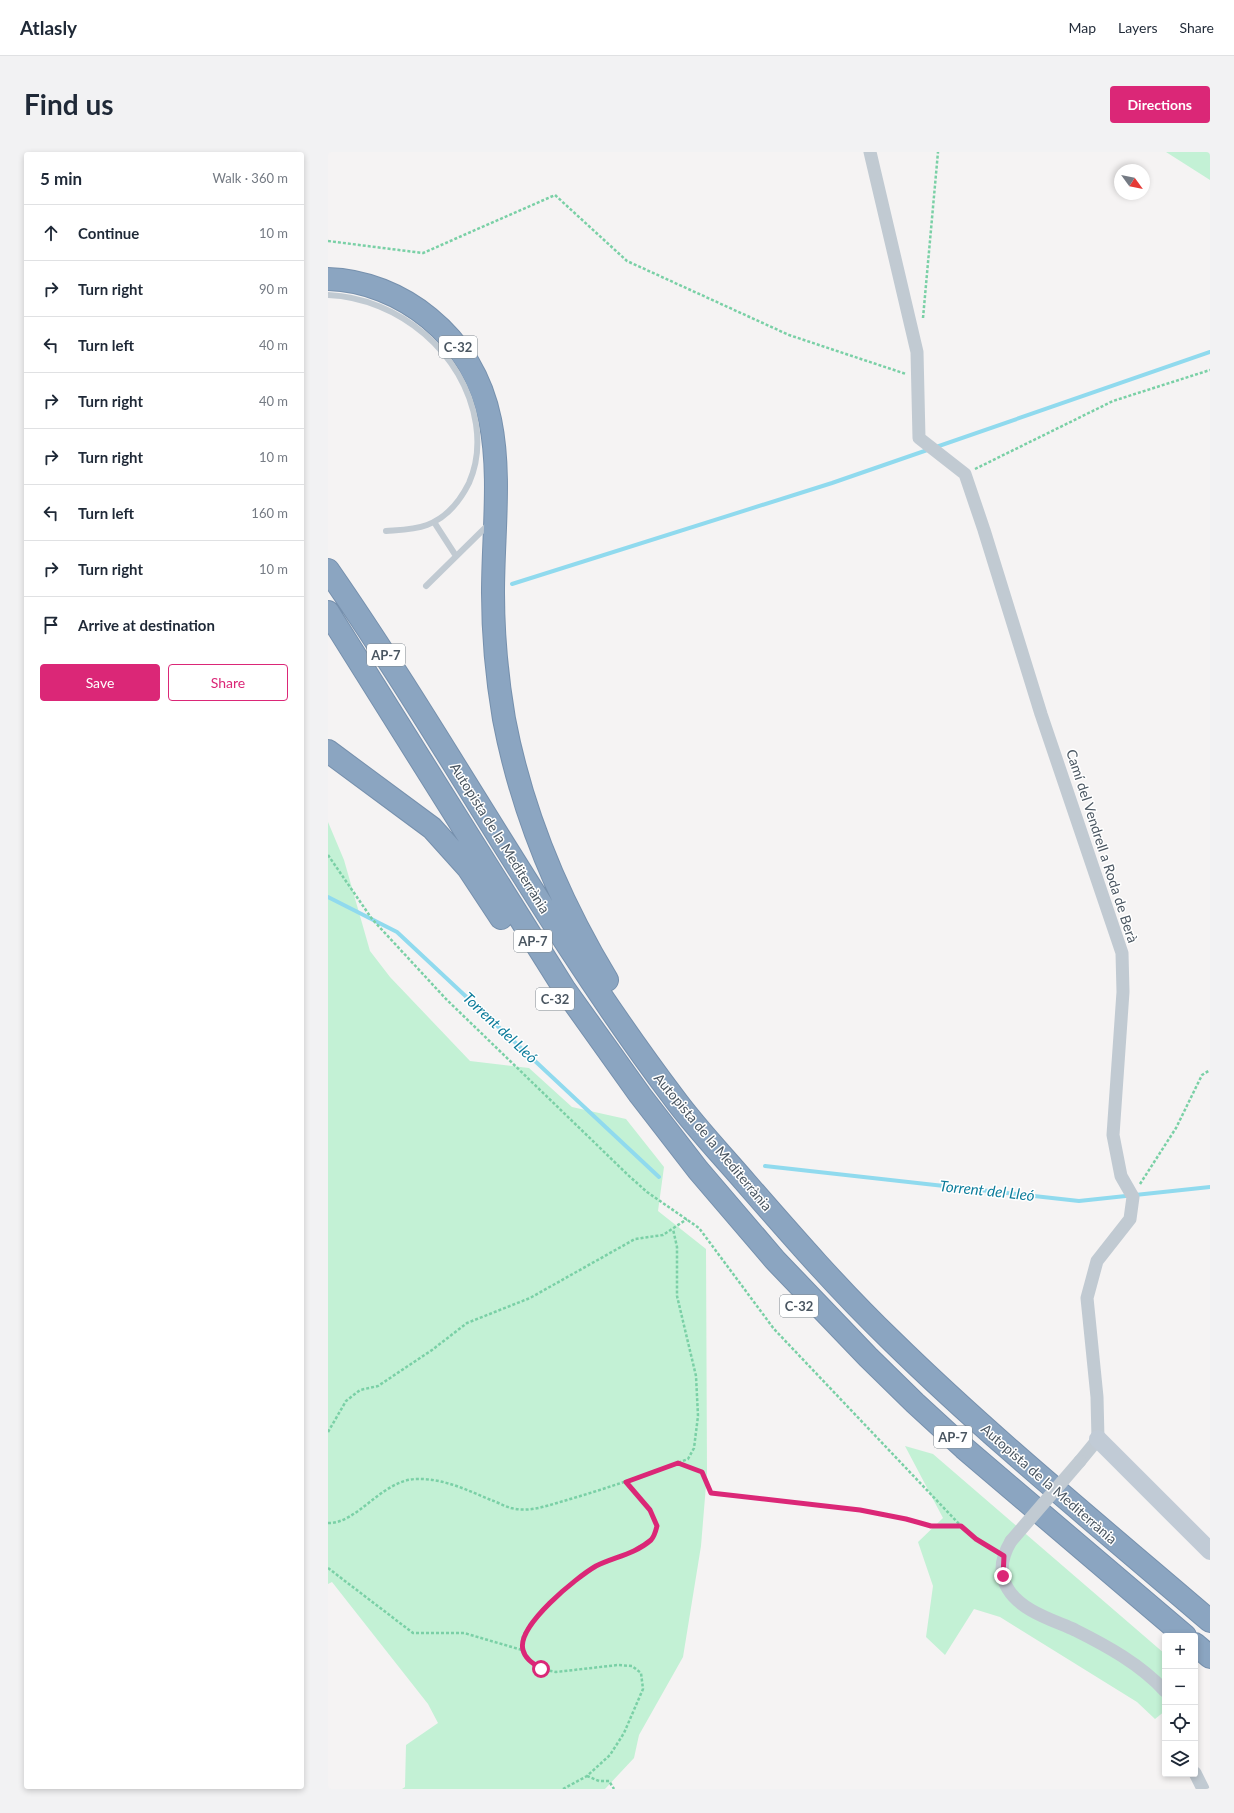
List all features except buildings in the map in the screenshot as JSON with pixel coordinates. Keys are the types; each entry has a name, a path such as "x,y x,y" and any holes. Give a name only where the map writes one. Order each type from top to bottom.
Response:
{"highway":[{"name":"C-32","path":"328,278 370,286 405,301 434,322 458,347 477,379 491,418 494,436 496,477 493,596 494,640 502,699 516,771 542,852 571,918 612,989 718,1150"},
{"name":"Autopista de la Mediterrània","path":"328,570 410,692 531,890 601,998 677,1102 803,1249 890,1340 984,1428 1210,1621"},
{"name":"Autopista de la Mediterrània","path":"328,612 565,990 640,1095 688,1158 775,1260 841,1330 916,1403 1014,1491 1181,1633"},
{"name":"C-32","path":"328,751 432,828 468,868 553,997 625,1098 713,1209 765,1269 870,1377 930,1435 1014,1491"},
{"path":"1198,1647 1210,1657"}],"street":[{"path":"870,152 917,352 919,438 965,474"},
{"name":"Camí del Vendrell a Roda de Berà","path":"965,474 984,530 1041,714 1122,953 1123,992 1114,1135 1121,1176 1133,1197"},
{"path":"1133,1197 1130,1219 1097,1261 1087,1298 1097,1397 1098,1440 1012,1541 1004,1556 1003,1576 1008,1589 1019,1601 1034,1611 1074,1630 1122,1656 1153,1679 1162,1688"},
{"path":"1098,1440 1210,1551"},
{"path":"1197,1777 1203,1789"}],"lane":[{"path":"328,295 359,299 379,306 410,323 433,341 448,358 461,378 474,411 478,445 476,463 464,492 451,509 434,522 419,528 386,531"},
{"path":"426,586 494,519"},
{"path":"434,522 456,556"}],"path":[{"path":"922,324 938,152"},
{"path":"328,240 423,253 554,194 627,261 789,335 917,378"},
{"path":"965,474 1113,402 1210,370"},
{"path":"328,855 329,861 372,918 446,998 628,1175 647,1192 699,1228 774,1329 961,1526 976,1539 1004,1556"},
{"path":"1133,1197 1149,1168 1176,1128 1202,1075 1210,1070"},
{"path":"328,1432 346,1401 360,1390 378,1386 432,1350 467,1323 530,1298 635,1239 663,1235 686,1219"},
{"path":"328,1523 336,1523 349,1517 376,1496 401,1482 415,1478 448,1482 511,1508 531,1510 626,1482 688,1459 694,1448 698,1416 696,1376 678,1296 677,1247 673,1228"},
{"path":"678,1463 702,1472 711,1493 860,1510 906,1519 931,1526 961,1526"},
{"path":"522,1650 523,1636 530,1624 558,1596 596,1566 626,1555 652,1539 657,1526 650,1510 626,1482"},
{"path":"328,1568 413,1633 464,1633 522,1650 529,1660 541,1669 556,1672 618,1665 632,1666 641,1673 643,1689 624,1734 610,1756 587,1776 562,1789"},
{"path":"587,1776 599,1781 609,1781 614,1789"}],"green space":[{"path":"1166,152 1210,152 1210,180"},
{"path":"328,822 344,860 370,951 390,977 470,1061 529,1068 572,1107 626,1119 664,1167 658,1211 706,1249 707,1473 701,1546 683,1657 639,1735 634,1758 605,1789 402,1789 405,1787 406,1745 438,1723 428,1704 332,1582 328,1584"},
{"path":"905,1446 933,1454 1162,1651 1162,1713 1155,1719 1137,1702 1000,1617 974,1609 945,1655 926,1637 933,1586 918,1542 943,1518"}],"waterway":[{"path":"512,584 832,483 1210,352"},
{"name":"Torrent del Lleó","path":"328,897 397,932 659,1177"},
{"name":"Torrent del Lleó","path":"765,1166 1079,1201 1210,1187"}],"route":[{"path":"541,1669 529,1660 522,1650 523,1636 530,1624 558,1596 596,1566 626,1555 652,1539 657,1526 650,1510 626,1482 678,1463 702,1472 711,1493 860,1510 906,1519 931,1526 961,1526 976,1539 1004,1556 1002,1562 1003,1576"}]}
